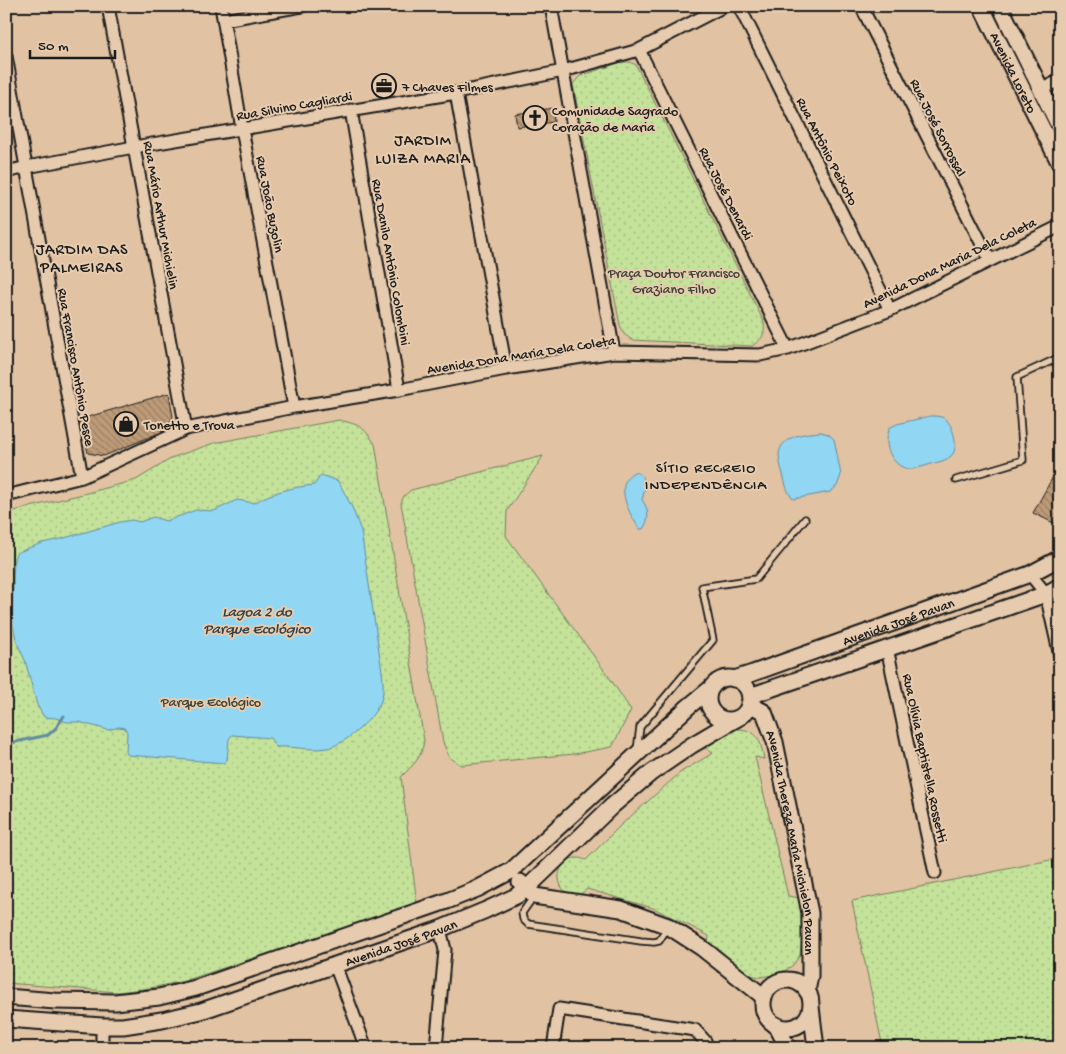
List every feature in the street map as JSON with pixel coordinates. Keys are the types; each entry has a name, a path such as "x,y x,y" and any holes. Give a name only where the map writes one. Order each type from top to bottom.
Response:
{"street":[{"name":"Rua Mário Arthur Michielin","path":"108,6 186,429"},
{"name":"Rua João Buzolin","path":"221,6 294,408"},
{"path":"224,20 302,6"},
{"path":"551,6 614,352"},
{"name":"Rua Silvino Cagliardi","path":"6,172 242,129 456,93 563,71 638,50 724,6"},
{"name":"Rua Antônio Peixoto","path":"739,6 890,310"},
{"name":"Rua José Sorrossal","path":"861,6 990,260"},
{"name":"Avenida Loreto","path":"981,6 1060,164"},
{"name":"Avenida Loreto","path":"1000,6 1060,128"},
{"name":"Rua José Denardi","path":"638,50 788,349"},
{"name":"Rua Francisco Antônio Pesce","path":"6,56 82,477"},
{"path":"1041,90 1060,80"},
{"path":"456,93 506,369"},
{"name":"Rua Danilo Antônio Colombini","path":"351,110 399,390"},
{"name":"Avenida Dona Maria Dela Coleta","path":"6,496 82,477 186,429 294,408 506,369 614,352 760,355 788,349 890,310 1060,226"},
{"name":"Avenida José Pavan","path":"734,679 1030,574 1060,558"},
{"path":"1030,574 1046,594 1060,656"},
{"name":"Avenida José Pavan","path":"749,700 887,648 1046,594 1060,586"},
{"name":"Rua Olívia Baptistella Rossetti","path":"887,648 935,873"},
{"path":"728,678 734,679 748,690 749,700 742,716 728,720 721,718 711,709 708,702 709,695 716,683 728,678"},
{"name":"Avenida José Pavan","path":"6,997 55,1001 115,1002 159,998 206,985 477,889 511,871 688,707 712,688"},
{"name":"Avenida Thereza Maria Michielon Pavan","path":"749,700 764,712 775,742 810,913 809,998 816,1048"},
{"name":"Avenida José Pavan","path":"6,1019 123,1026 201,1012 440,929 516,896 530,892 612,806 651,773 692,744 736,719"},
{"path":"511,871 530,892 620,909 668,926 702,948 764,997"},
{"path":"418,1048 436,1047 445,950 440,929"},
{"path":"335,965 366,1048"},
{"path":"776,1025 792,1027 805,1020 809,1013 809,998 802,985 795,981 780,981 773,985 767,990 763,1005 765,1013 776,1025 788,1048"},
{"path":"553,1048 559,1010 695,1030 705,1041 708,1048"},
{"path":"102,1026 102,1048"}],"lane":[{"path":"956,480 1023,460 1017,378 1060,357"},
{"path":"636,756 640,727 713,640 702,587 756,579 805,519"},
{"path":"530,892 522,913 523,919 528,924 654,942 659,941 668,926"}],"green space":[{"name":"Praça Doutor Francisco Graziano Filho","path":"621,62 630,62 636,65 764,322 762,336 752,346 632,340 624,334 620,325 573,84 580,76"},
{"name":"Parque Ecológico","path":"339,420 360,427 375,444 424,741 419,757 401,777 417,904 184,981 150,988 118,992 6,983 6,513 136,480 174,457 214,443"},
{"path":"543,456 507,511 506,536 631,710 612,747 574,754 461,765 449,757 443,742 401,503 404,496 411,490"},
{"path":"738,729 754,734 760,742 764,759 755,757 788,896 800,898 802,939 800,955 793,965 786,970 774,975 760,977 750,975 708,943 709,936 653,908 587,889 576,898 568,894 559,882 561,868 565,863 571,859 578,858 586,860 621,825 681,772 713,753 702,746"},
{"path":"1060,858 1060,1048 883,1048 852,901"}],"water":[{"path":"930,416 942,417 948,422 955,441 952,455 945,460 912,469 907,469 897,464 888,450 889,428 897,424"},
{"path":"821,432 828,434 834,439 841,475 837,486 830,492 793,499 786,487 781,467 779,454 781,448 789,439 796,436"},
{"path":"634,472 641,476 646,484 642,500 647,510 648,518 643,529 640,529 631,516 625,499 625,484 628,477"},
{"name":"Lagoa 2 do Parque Ecológico","path":"321,475 338,481 352,507 361,531 382,671 383,688 381,701 370,718 356,731 334,746 314,749 276,747 270,738 232,735 229,739 227,760 224,763 128,755 126,753 127,732 125,728 119,727 108,730 79,722 67,722 56,718 44,717 37,705 25,660 17,643 9,609 12,602 14,559 16,553 42,543 120,522 132,520 140,522 153,517 166,521 196,510 214,511 237,500 254,503 283,491 314,485"}],"building":[{"name":"7 Chaves Filmes","path":"388,80 389,90 380,91 378,82"},
{"name":"Comunidade Sagrado Coração de Maria","path":"553,108 554,122 517,127 515,114"},
{"name":"Tonetto e Trova","path":"169,393 173,417 166,430 104,456 88,453 81,419"},
{"path":"1060,464 1060,526 1033,513"}],"waterway":[{"path":"6,744 48,735 56,728 64,716"}],"place":[{"name":"7 Chaves Filmes","path":"384,86"},
{"name":"Comunidade Sagrado Coração de Maria","path":"535,118"},
{"name":"Tonetto e Trova","path":"126,424"}],"district":[{"name":"JARDIM LUIZA MARIA","path":"423,148"},
{"name":"JARDIM DAS PALMEIRAS","path":"82,257"},
{"name":"SÍTIO RECREIO INDEPENDÊNCIA","path":"706,476"}]}
